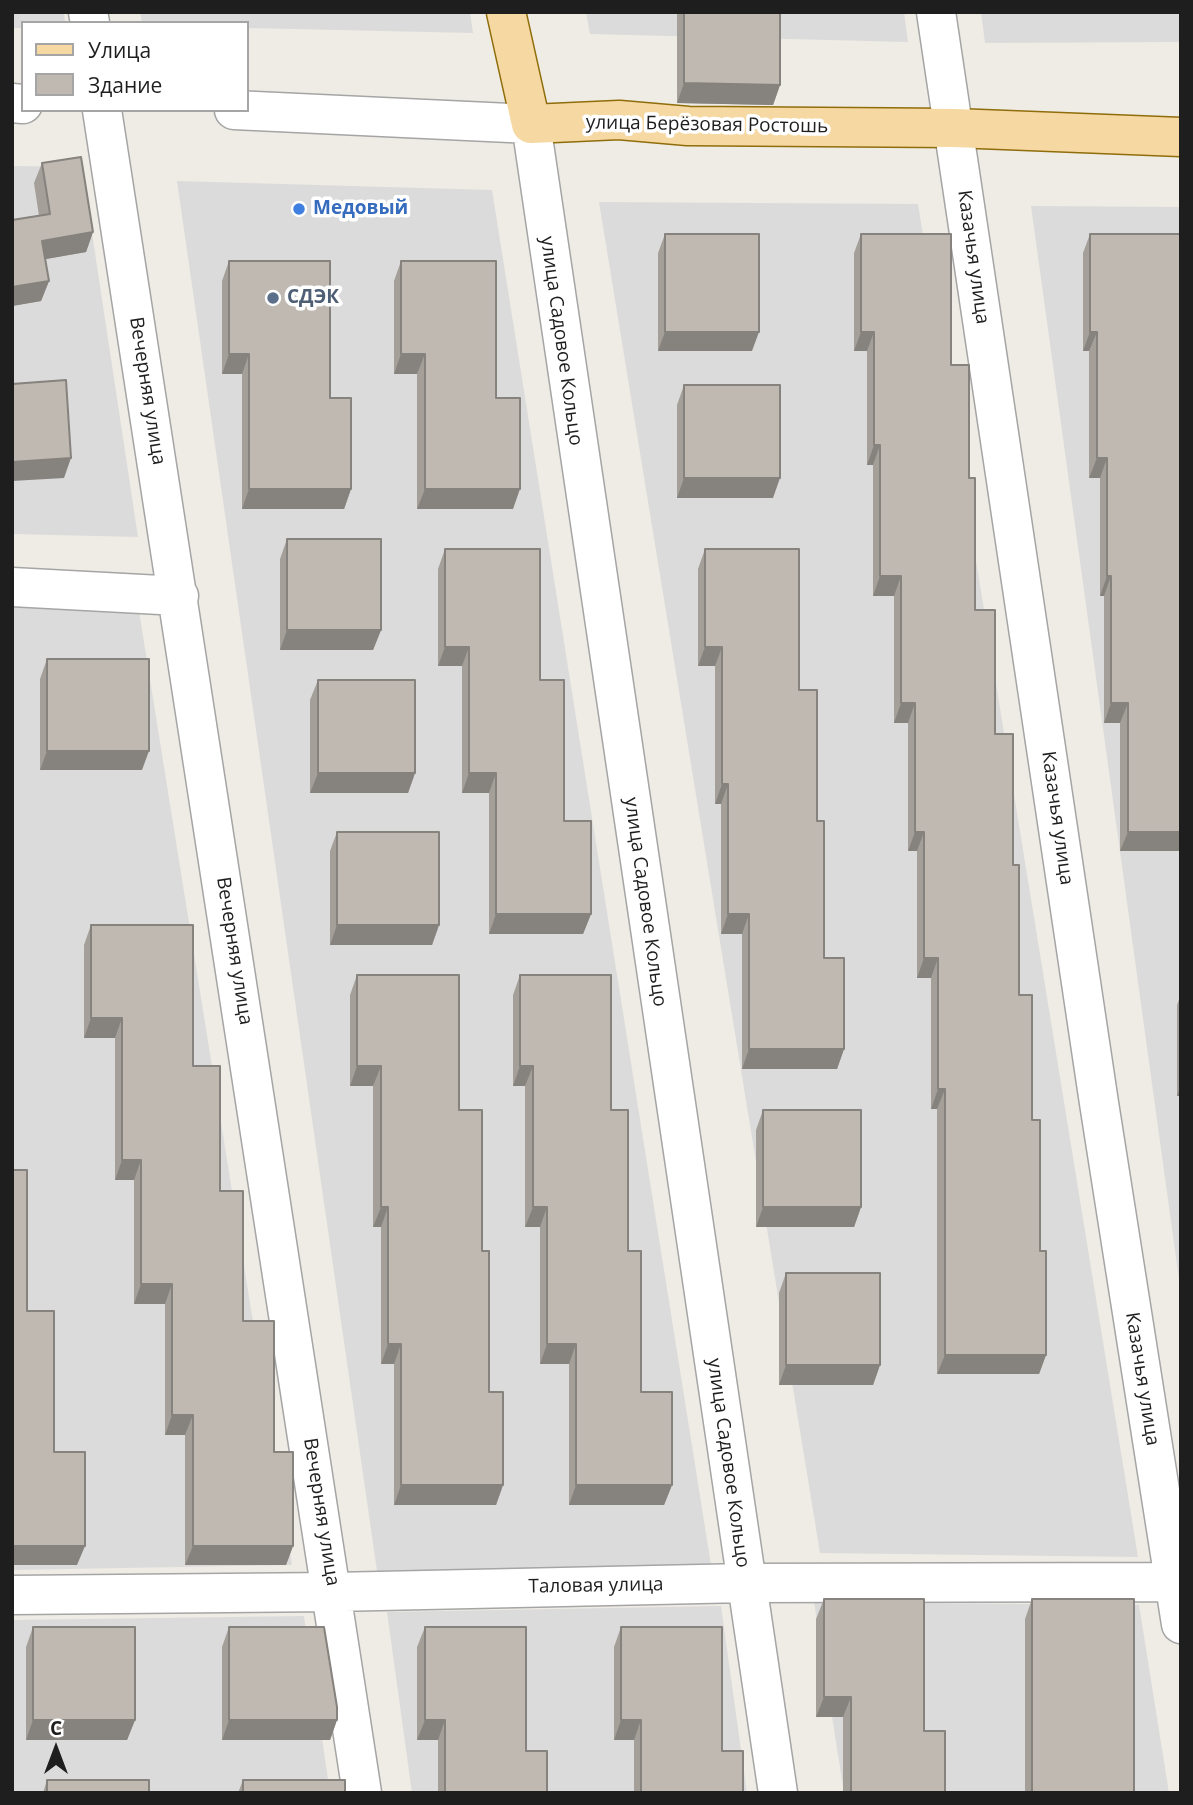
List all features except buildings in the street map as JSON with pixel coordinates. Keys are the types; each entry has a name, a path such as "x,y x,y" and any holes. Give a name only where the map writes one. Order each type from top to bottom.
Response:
{"main road":[{"name":"улица Садовое Кольцо","path":"506,12 531,124"},
{"name":"улица Берёзовая Ростошь","path":"531,124 618,120 688,126 954,128 1181,137"}],"street":[{"name":"Казачья улица","path":"936,12 1095,1076 1177,1582 1181,1624"},
{"name":"улица Берёзовая Ростошь","path":"248,111 531,124"},
{"name":"Вечерняя улица","path":"102,112 362,1793"},
{"name":"улица Садовое Кольцо","path":"531,124 778,1793"},
{"path":"12,587 179,596"},
{"name":"Таловая улица","path":"12,1595 333,1592 746,1583 1177,1582"}],"shaded area":[{"path":"12,12 64,12 65,21 21,21 21,28 12,28"},
{"path":"140,12 470,12 473,33 248,28 248,21 142,21"},
{"path":"586,12 904,12 908,42 590,34"},
{"path":"981,12 1181,12 1181,42 985,43"},
{"path":"12,166 82,167 138,537 12,534"},
{"path":"177,181 492,190 711,1565 377,1571"},
{"path":"599,202 918,204 1138,1557 820,1553"},
{"path":"1031,206 1181,207 1181,1294"},
{"path":"12,607 139,611 292,1565 12,1570"},
{"path":"814,1602 1139,1605 1169,1793 844,1793"},
{"path":"721,1606 747,1793 412,1793 387,1612"},
{"path":"304,1616 330,1793 12,1793 12,1620"}],"place":[{"name":"Медовый","path":"299,209"},
{"name":"СДЭК","path":"273,298"}]}
